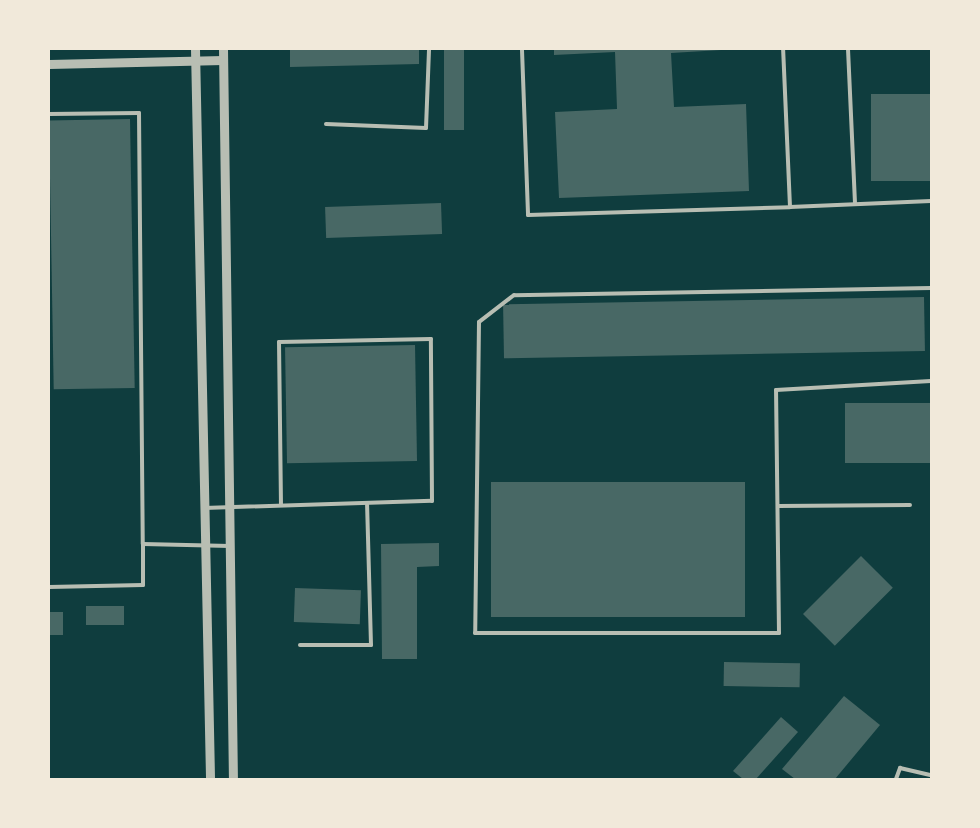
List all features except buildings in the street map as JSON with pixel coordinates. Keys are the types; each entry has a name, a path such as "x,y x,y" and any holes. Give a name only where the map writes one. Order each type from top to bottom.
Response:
{"street":[{"path":"195,49 210,779"},
{"path":"223,49 233,779"},
{"path":"49,64 223,60"}],"lane":[{"path":"326,124 426,128 430,49"},
{"path":"783,49 790,207"},
{"path":"848,49 855,204"},
{"path":"522,50 528,215 790,207 931,200"},
{"path":"49,114 139,113 143,544 143,585 49,587"},
{"path":"931,288 514,295 479,322 475,633 779,633 776,390 931,380"},
{"path":"204,508 432,501 431,339 280,342 281,505"},
{"path":"300,645 371,645 368,503"},
{"path":"778,506 910,505"},
{"path":"143,544 230,546"},
{"path":"896,779 900,768 931,775"}]}
